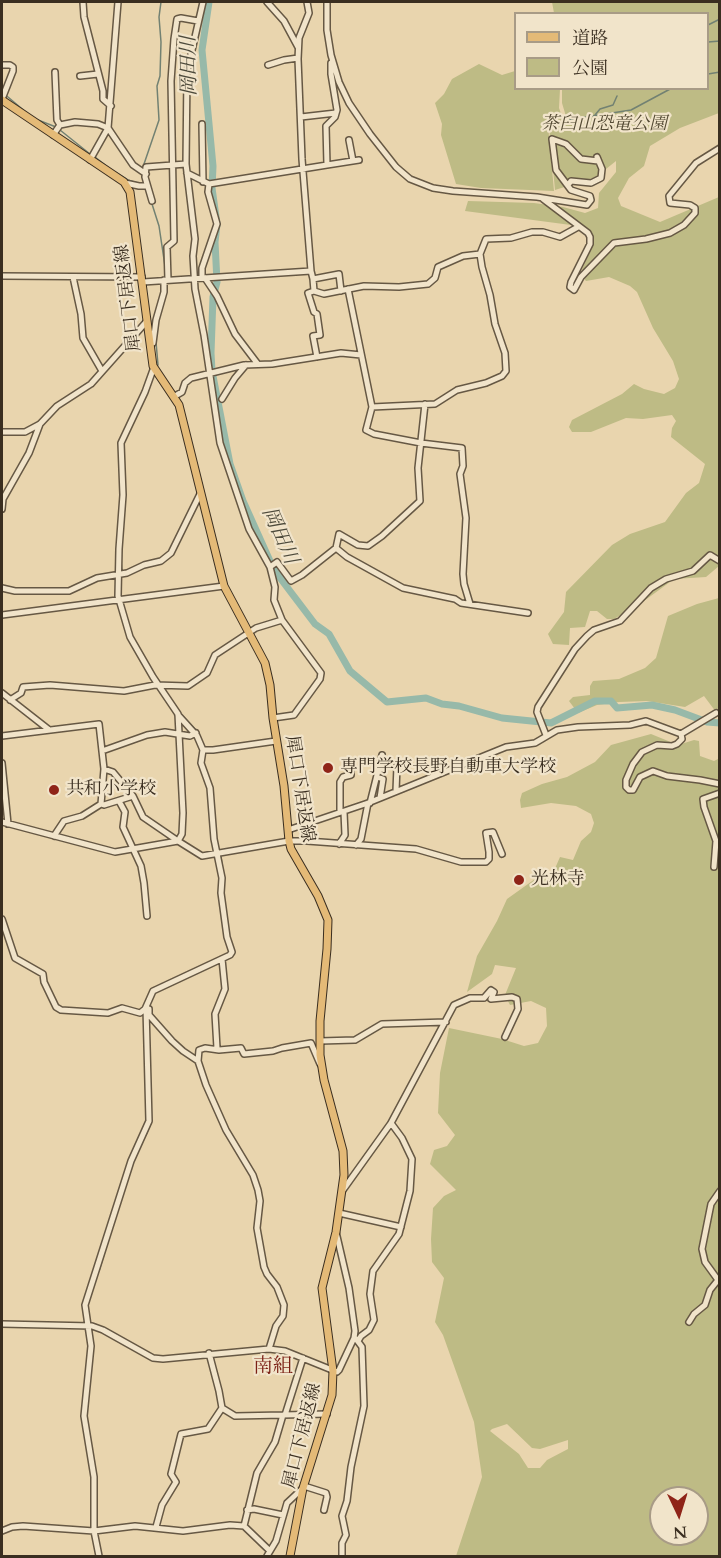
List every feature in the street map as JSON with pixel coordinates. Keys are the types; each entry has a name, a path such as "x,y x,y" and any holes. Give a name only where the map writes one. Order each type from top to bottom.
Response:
{"main road":[{"path":"2,99 125,183"},
{"name":"犀口下居返線","path":"125,183 133,200 154,369 175,396 179,405 224,586 265,663 284,786 289,841 328,920 320,1041 321,1066 343,1151 339,1213 322,1288 333,1371 332,1395 304,1487 290,1557"}],"street":[{"path":"83,2 84,17 103,99 111,106"},
{"path":"90,159 108,128 118,2"},
{"path":"203,2 187,72 186,164 195,239 193,279 213,373 220,443 249,529 272,565 274,600 282,620 321,673 320,679 294,715 273,718"},
{"path":"267,2 284,21 298,48"},
{"path":"307,2 309,13 299,38 298,58 303,168 314,291"},
{"path":"327,2 327,30 339,82 353,110 386,155 410,179 433,188 453,191 589,204 590,196 571,190 556,170 552,139 566,144 581,159 598,159 602,169 601,178 591,183 571,181 568,185"},
{"path":"2,919 15,958 43,974 44,982 59,1010 108,1013 122,1008 140,1013 145,1009 153,991 223,960 232,952 227,937 220,893 222,878 214,839 210,788 201,763 203,750 196,733 178,714 159,687 130,637 118,599 123,495 121,443 154,369 153,339 166,280 167,247 174,241 171,81 177,19 198,21"},
{"path":"327,165 326,126 333,120 337,104 331,74 331,55"},
{"path":"268,65 298,58"},
{"path":"2,65 10,65 13,71 2,99"},
{"path":"55,72 57,120 60,125"},
{"path":"80,76 98,74"},
{"path":"300,117 336,113"},
{"path":"53,135 60,125 75,122 98,124 108,128 133,165 144,173"},
{"path":"202,124 206,182 217,224 202,268 203,278 212,287 235,334 257,363"},
{"path":"187,173 206,182 217,182 356,160 349,140"},
{"path":"542,198 588,233 590,237 590,244 571,282 570,287 574,290 581,277 614,243 670,233 684,225 695,213 695,208 690,205 672,204 669,196 696,163 720,148"},
{"path":"152,201 145,186 146,167 186,164"},
{"path":"125,183 145,186"},
{"path":"372,407 435,404 457,390 486,383 502,376 506,371 505,353 495,324 480,254 486,240 511,238 532,232 543,232 560,237 578,227"},
{"path":"317,357 313,336 320,335 317,314 314,312 308,293 314,291 324,294 364,286 399,287 428,284 435,278 438,267 463,256 480,254"},
{"path":"2,276 166,280 311,271"},
{"path":"313,279 339,274 341,291"},
{"path":"72,277 81,314 83,338 102,371"},
{"path":"348,290 372,407 366,430 374,434 421,443 462,448 463,466 460,474 466,518 463,574 470,604"},
{"path":"2,432 26,432 40,423 57,406 91,384 147,321"},
{"path":"175,396 182,392 185,383 191,378 246,365 272,364 341,353 361,355"},
{"path":"222,399 246,365"},
{"path":"272,565 277,562 291,581 336,548 339,534 358,545 368,546 420,501 418,468 425,404"},
{"path":"2,509 3,499 29,453 40,423"},
{"path":"2,588 15,591 69,591 86,582 121,574 167,558 200,494"},
{"path":"336,548 347,557 403,588 470,604 528,614"},
{"path":"546,735 537,712 538,707 575,649 587,636 594,630 620,621 651,588 666,579 693,571 710,555 720,561"},
{"path":"2,615 224,586"},
{"path":"10,700 21,693 23,687 50,685 124,690 155,686 188,686 207,673 215,655 249,632 282,620"},
{"path":"2,693 48,729"},
{"path":"681,734 716,713"},
{"path":"178,714 183,813 182,834 178,841"},
{"path":"288,830 369,803 506,747 535,743 557,730 630,725 646,721 681,734"},
{"path":"2,736 99,724 104,769 101,804"},
{"path":"102,752 147,735 165,732 190,736 196,733"},
{"path":"681,734 682,739 677,744 657,745 642,753 633,764 626,780 626,787 633,790 640,777 653,771 667,776 720,784"},
{"path":"203,750 276,741"},
{"path":"356,845 361,839 381,755"},
{"path":"2,763 4,823 115,852 178,841"},
{"path":"339,844 345,835 344,812 340,810 340,782 344,777 351,775 351,763"},
{"path":"396,791 397,766"},
{"path":"104,769 113,772 133,796 143,817 202,856 289,841 416,849 461,862 486,862 489,859 486,833 493,832 502,854"},
{"path":"377,777 383,779 380,798"},
{"path":"714,867 718,841 703,799 720,793"},
{"path":"54,836 64,822 82,816 101,804 133,796"},
{"path":"119,801 125,812 123,827 141,866 147,916"},
{"path":"217,1048 215,1014 225,989 223,960"},
{"path":"342,1191 391,1123 454,1005 470,998 484,998 491,990 494,992 491,999 512,997 517,999 518,1009 505,1037"},
{"path":"147,1003 149,1003 149,1015 166,1035 198,1061"},
{"path":"99,1557 94,1531 94,1477 84,1416 91,1350 90,1326 85,1305 105,1249 131,1161 149,1121 145,1023 147,1003"},
{"path":"320,1041 355,1040 382,1024 446,1022"},
{"path":"269,1349 276,1326 283,1316 284,1305 277,1287 264,1267 257,1228 260,1201 258,1190 253,1175 226,1130 206,1085 198,1061 199,1050 241,1048 244,1054 311,1043 321,1066"},
{"path":"2,1324 90,1326 103,1330 153,1358 269,1349 285,1351 333,1371 339,1370 356,1340 369,1330 374,1320 370,1294 373,1271 394,1242 401,1227 410,1191 412,1159 402,1138 391,1123"},
{"path":"689,1322 694,1314 705,1305 710,1290 718,1280 705,1262 702,1249 711,1204 720,1191"},
{"path":"339,1213 401,1227"},
{"path":"336,1232 354,1312 356,1340 362,1347 364,1406 351,1467 347,1501 342,1516 346,1535 342,1543 342,1557"},
{"path":"156,1527 162,1505 176,1482 171,1474 181,1434 208,1429 222,1408 208,1353"},
{"path":"244,1526 257,1473 275,1442 303,1358"},
{"path":"222,1408 235,1416 327,1414"},
{"path":"2,1531 23,1526 94,1531 135,1526 183,1531 230,1525 244,1526 268,1554 276,1541 287,1503 304,1487 326,1493 324,1510"},
{"path":"247,1510 254,1509 283,1515"}],"green space":[{"name":"茶臼山恐竜公園","path":"552,2 719,2 719,113 680,128 650,146 644,166 629,178 618,198 621,206 660,222 719,197 719,566 706,577 674,579 614,619 607,619 597,611 590,611 585,627 570,628 569,645 553,644 548,634 564,612 566,592 612,545 630,534 665,522 686,493 699,483 705,464 671,437 676,421 672,415 643,419 626,418 591,432 572,432 569,427 572,420 622,394 634,384 664,394 675,388 679,379 673,361 653,328 637,292 630,286 609,277 586,281 580,274 593,245 593,237 586,227 465,211 468,201 534,203 585,213 598,208 599,193 616,172 616,161 596,177 555,190 549,126 568,123 562,103 562,90 709,90 709,12 554,12"},
{"path":"479,64 502,75 514,71 514,90 560,90 559,108 564,122 548,125 554,191 481,188 456,184 441,135 442,124 435,103 444,94 452,79"},
{"path":"719,598 719,716 704,696 685,707 647,701 619,702 597,705 578,713 569,701 573,697 590,695 590,686 593,681 619,679 645,668 656,658 668,616"},
{"path":"651,734 678,745 694,740 699,741 700,756 714,761 720,758 719,1556 456,1556 482,1477 474,1422 443,1335 435,1322 444,1278 432,1262 433,1208 444,1196 456,1190 430,1164 434,1150 447,1146 455,1135 438,1113 440,1073 449,1028 524,1046 538,1043 547,1026 546,1008 531,1001 510,1005 505,995 516,968 495,965 492,974 467,992 477,956 507,899 542,874 553,873 560,857 573,860 581,841 591,832 594,823 591,814 576,806 551,803 521,808 522,793 567,777 595,762 611,745","holes":["507,1424 532,1448 540,1449 568,1440 568,1449 547,1460 540,1468 528,1468 519,1454 490,1431"]}],"waterway":[{"path":"144,164 159,120 157,86 160,76 161,2"},
{"name":"岡田川","path":"209,2 202,50 213,166 212,188 217,224 215,242 217,282 213,297 212,371 230,464 243,501 274,570 315,624 329,634 350,671 387,702 426,698 502,718 551,723 595,701 611,701 617,708 652,705 675,710 707,722 720,723"},
{"path":"709,24 720,19"},
{"path":"709,42 720,41"},
{"path":"709,74 720,72"},
{"path":"567,120 631,110 668,90"},
{"path":"2,92 27,113"},
{"path":"595,115 600,109 613,105 617,96"},
{"path":"38,120 56,127"},
{"path":"60,130 90,154"},
{"path":"95,157 109,168"},
{"path":"115,172 128,180 141,184"},
{"path":"152,204 159,226 165,266"},
{"path":"156,342 158,365"},
{"path":"122,538 125,504"},
{"path":"121,561 122,571"},
{"path":"181,714 196,730"},
{"path":"200,737 204,746"},
{"path":"214,806 215,822"},
{"path":"221,856 222,865"},
{"path":"146,1135 151,1123"},
{"path":"99,1271 115,1218"},
{"path":"87,1408 87,1418"}],"place":[{"name":"専門学校長野自動車大学校","path":"328,768"},
{"name":"共和小学校","path":"54,790"},
{"name":"光林寺","path":"519,880"}],"district":[{"name":"南組","path":"273,1367"}]}
